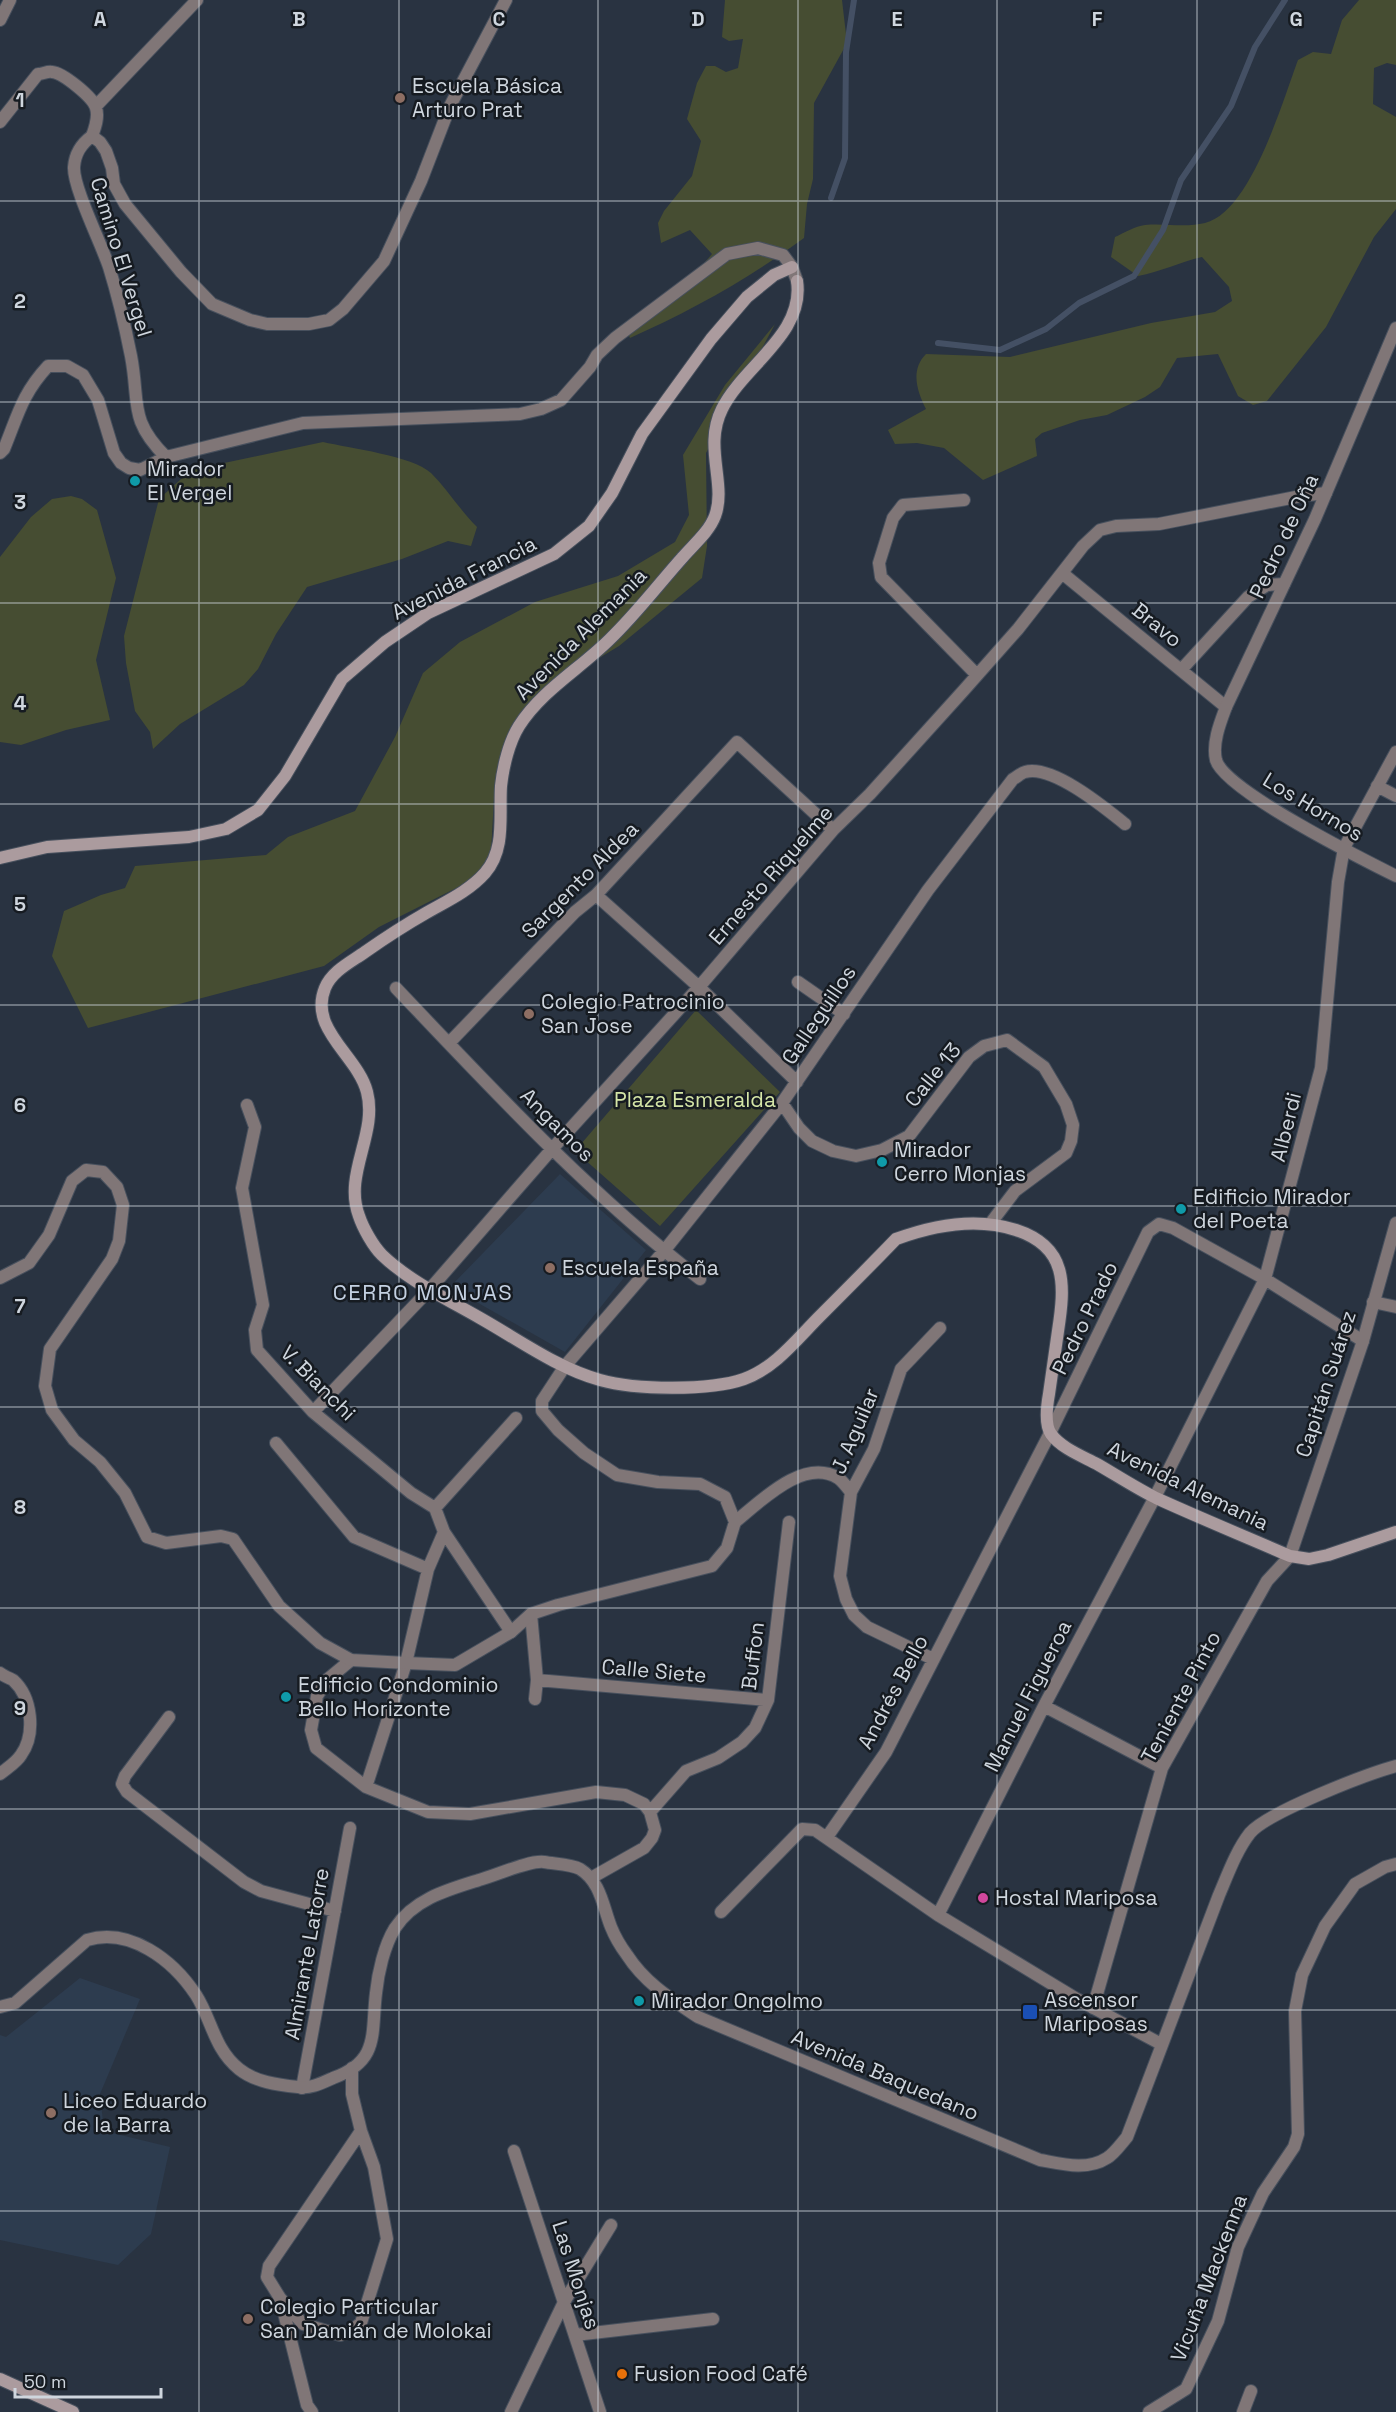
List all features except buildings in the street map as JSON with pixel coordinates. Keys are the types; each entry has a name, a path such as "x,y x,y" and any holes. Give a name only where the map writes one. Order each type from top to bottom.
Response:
{"main road":[{"name":"Avenida Francia","path":"0,858 47,847 189,837 226,829 258,810 285,776 342,679 385,642 428,613 554,554 589,526 612,493 642,434 711,339 747,297 774,275 792,267"},
{"name":"Avenida Alemania","path":"797,281 799,295 791,319 729,397 716,424 713,448 717,498 715,516 702,537 609,640 535,703 515,732 502,779 500,838 492,864 465,891 399,929 339,969 326,988 322,1018 356,1068 367,1090 370,1115 354,1184 358,1214 378,1252 430,1289 565,1366 602,1381 637,1386 714,1385 745,1378 774,1362 896,1239 918,1231 940,1227 990,1224 1031,1235 1045,1245 1055,1259 1062,1277 1063,1298 1047,1410 1050,1433 1067,1447 1155,1497 1290,1556 1308,1559 1328,1555 1396,1532"},
{"path":"0,2379 73,2412"}],"street":[{"path":"0,20 10,0"},
{"path":"0,122 38,74 52,72 64,76 96,106 197,0"},
{"name":"Camino El Vergel","path":"92,136 106,151 112,168 114,184 125,204 181,272 212,304 231,313 267,324 309,324 329,320 343,309 384,261 421,181 450,106 506,0"},
{"name":"Camino El Vergel","path":"96,106 97,117 92,136 80,146 74,168 78,187 108,266 118,302 131,359 136,412 140,423 155,446 166,457"},
{"path":"0,453 4,449 21,402 34,381 48,366 67,366 83,375 98,400 114,453 121,463 129,468 140,470 166,457 303,423 520,414 541,409 561,400 590,367 597,355 623,331 727,254 758,248 783,255 792,267"},
{"name":"Avenida Alemania","path":"792,267 797,281"},
{"name":"Pedro de Oña","path":"1216,762 1216,736 1227,707 1326,493 1396,328"},
{"name":"Ernesto Riquelme","path":"313,1412 430,1289 552,1149 699,987 833,830 878,785 1018,629 1083,546 1100,530 1116,526 1159,524 1326,493"},
{"path":"964,500 903,505 893,518 879,563 881,577 976,674"},
{"name":"Bravo","path":"1062,573 1227,707"},
{"path":"1181,670 1248,597 1267,585 1284,584"},
{"name":"Sargento Aldea","path":"449,1043 575,912 596,896 736,742 833,830"},
{"name":"Alberdi","path":"1155,1497 1265,1279 1320,1068 1338,882 1344,848 1396,752"},
{"name":"Los Hornos","path":"1216,762 1234,781 1261,800 1396,876"},
{"name":"Galleguillos","path":"735,1522 725,1497 700,1484 658,1482 617,1475 584,1453 558,1430 542,1411 542,1401 565,1366 663,1251 782,1103 928,890 1013,779 1026,771 1042,772 1085,792 1125,824"},
{"path":"1377,786 1396,795"},
{"path":"596,896 699,987 797,1082"},
{"path":"798,982 844,1014"},
{"name":"Angamos","path":"396,988 552,1149 663,1251 700,1279"},
{"name":"Calle 13","path":"782,1103 799,1128 812,1141 833,1151 856,1156 882,1150 909,1136 969,1057 984,1046 1007,1040 1044,1067 1066,1104 1073,1125 1071,1141 1066,1153 1015,1191 990,1224"},
{"name":"V. Bianchi","path":"247,1106 255,1126 242,1188 263,1305 254,1340 256,1350 313,1412 411,1493 435,1508"},
{"path":"0,1278 29,1263 49,1235 72,1181 86,1170 103,1172 110,1178 117,1187 123,1205 119,1241 112,1259 50,1349 45,1386 52,1410 74,1440 100,1462 125,1493 147,1537 166,1543 221,1536 233,1539 279,1606 320,1643 351,1660 455,1665 512,1632 531,1614 712,1566 727,1548 735,1522 785,1482 802,1475 823,1474 839,1478 851,1492"},
{"name":"Capitán Suárez","path":"1290,1556 1362,1341 1396,1223"},
{"name":"Pedro Prado","path":"1050,1433 1148,1232 1159,1224 1173,1228 1265,1279"},
{"path":"1265,1279 1362,1341"},
{"path":"1374,1302 1396,1307"},
{"name":"J. Aguilar","path":"933,1659 867,1627 854,1615 846,1599 840,1576 851,1492 874,1449 901,1369 940,1328"},
{"path":"512,1632 444,1532 435,1508 516,1418"},
{"name":"Andrés Bello","path":"827,1836 886,1752 1050,1433"},
{"path":"276,1443 354,1537 428,1569"},
{"name":"Manuel Figueroa","path":"938,1915 1044,1706 1155,1497"},
{"name":"Buffon","path":"650,1812 686,1771 718,1758 742,1742 755,1728 768,1700 789,1522"},
{"path":"366,1787 406,1664 428,1569 444,1532"},
{"name":"Teniente Pinto","path":"1093,2008 1162,1768 1267,1581 1290,1556"},
{"path":"531,1614 537,1680 535,1699"},
{"path":"0,2007 15,2003 87,1940 100,1936 127,1939 169,1962 197,1995 216,2041 239,2069 263,2082 302,2088 339,2076 362,2060 373,2041 376,1991 388,1943 394,1929 417,1904 452,1889 539,1862 578,1868 591,1878 644,1848 652,1838 655,1830 650,1812 644,1804 625,1795 596,1792 470,1815 428,1812 366,1787 316,1748 311,1730 317,1696 328,1679 351,1660"},
{"path":"0,1674 13,1680 25,1698 30,1727 25,1749 20,1758 0,1774"},
{"name":"Calle Siete","path":"537,1680 768,1700"},
{"path":"1044,1706 1162,1768"},
{"path":"169,1717 125,1776 122,1784 127,1792 244,1882 261,1891 335,1911"},
{"name":"Avenida Baquedano","path":"591,1878 604,1901 612,1928 627,1956 650,1984 698,2017 1040,2160 1088,2166 1107,2158 1127,2137 1143,2101 1161,2044 1236,1856 1252,1831 1282,1811 1396,1766"},
{"name":"Almirante Latorre","path":"302,2088 350,1828"},
{"path":"721,1912 802,1829 815,1830 827,1836 938,1915 1093,2008 1161,2044"},
{"name":"Vicuña Mackenna","path":"1149,2412 1186,2389 1218,2321 1242,2238 1263,2193 1294,2147 1298,2134 1295,2011 1302,1975 1325,1926 1355,1884 1385,1867 1396,1864"},
{"path":"352,2068 352,2094 361,2131 374,2167 387,2240 361,2323 350,2332 340,2335 303,2324 280,2298 267,2277 269,2266 361,2131"},
{"name":"Las Monjas","path":"514,2151 600,2412"},
{"path":"511,2412 564,2302 611,2225"},
{"path":"280,2298 307,2405 312,2412"},
{"path":"575,2336 713,2319"},
{"path":"1243,2412 1251,2391"}],"shaded area":[{"name":"Escuela España","path":"560,1174 646,1250 565,1352 450,1287"},
{"name":"Liceo Eduardo de la Barra","path":"80,1978 140,1999 100,2094 104,2131 170,2147 151,2234 118,2265 0,2240 0,2035 6,2037"}],"green space":[{"path":"725,0 842,0 847,43 814,103 813,179 807,204 804,238 763,267 720,293 630,338 625,327 667,306 712,254 690,230 661,243 658,223 664,211 692,176 701,141 687,119 697,83 706,66 715,66 726,72 738,68 743,39 729,41 722,37"},
{"path":"1359,0 1396,0 1396,65 1387,63 1374,68 1373,104 1396,117 1396,209 1374,237 1326,327 1267,401 1253,405 1238,396 1218,354 1177,358 1160,387 1145,397 1107,415 1080,420 1042,433 1035,439 1037,456 983,480 944,448 917,443 895,444 888,430 926,409 918,388 917,374 921,360 926,354 1010,357 1151,323 1215,312 1232,301 1229,287 1202,257 1138,276 1111,257 1115,237 1141,226 1205,223 1222,214 1237,199 1251,177 1274,126 1298,60 1313,52 1331,54 1342,20"},
{"path":"775,324 706,453 707,546 702,578 619,646 550,688 519,729 494,798 490,871 379,927 324,966 88,1028 52,956 64,911 101,895 125,888 135,866 266,855 288,837 355,811 395,737 423,673 460,642 535,602 618,576 675,542 689,515 683,455 725,385"},
{"path":"323,442 396,457 431,473 477,527 471,546 448,541 402,559 307,587 276,634 258,669 244,685 180,724 153,749 150,732 135,711 126,663 124,636 159,499 191,470"},
{"path":"71,496 82,499 97,510 116,578 96,660 110,720 66,730 21,745 0,742 0,557 31,517 52,499"},
{"name":"Plaza Esmeralda","path":"696,1010 780,1092 660,1226 575,1151"}],"waterway":[{"path":"831,198 845,158 846,52 854,0"},
{"path":"938,343 1000,350 1046,329 1079,303 1134,276 1163,230 1181,180 1231,106 1255,47 1285,0"}],"place":[{"name":"Escuela Básica Arturo Prat","path":"400,98"},
{"name":"Mirador El Vergel","path":"135,481"},
{"name":"Colegio Patrocinio San Jose","path":"529,1014"},
{"name":"Mirador Cerro Monjas","path":"882,1162"},
{"name":"Edificio Mirador del Poeta","path":"1181,1209"},
{"name":"Escuela España","path":"550,1268"},
{"name":"Edificio Condominio Bello Horizonte","path":"286,1697"},
{"name":"Hostal Mariposa","path":"983,1898"},
{"name":"Mirador Ongolmo","path":"639,2001"},
{"name":"Ascensor Mariposas","path":"1030,2012"},
{"name":"Liceo Eduardo de la Barra","path":"51,2113"},
{"name":"Colegio Particular San Damián de Molokai","path":"248,2319"},
{"name":"Fusion Food Café","path":"622,2374"}],"district":[{"name":"CERRO MONJAS","path":"423,1292"}]}
